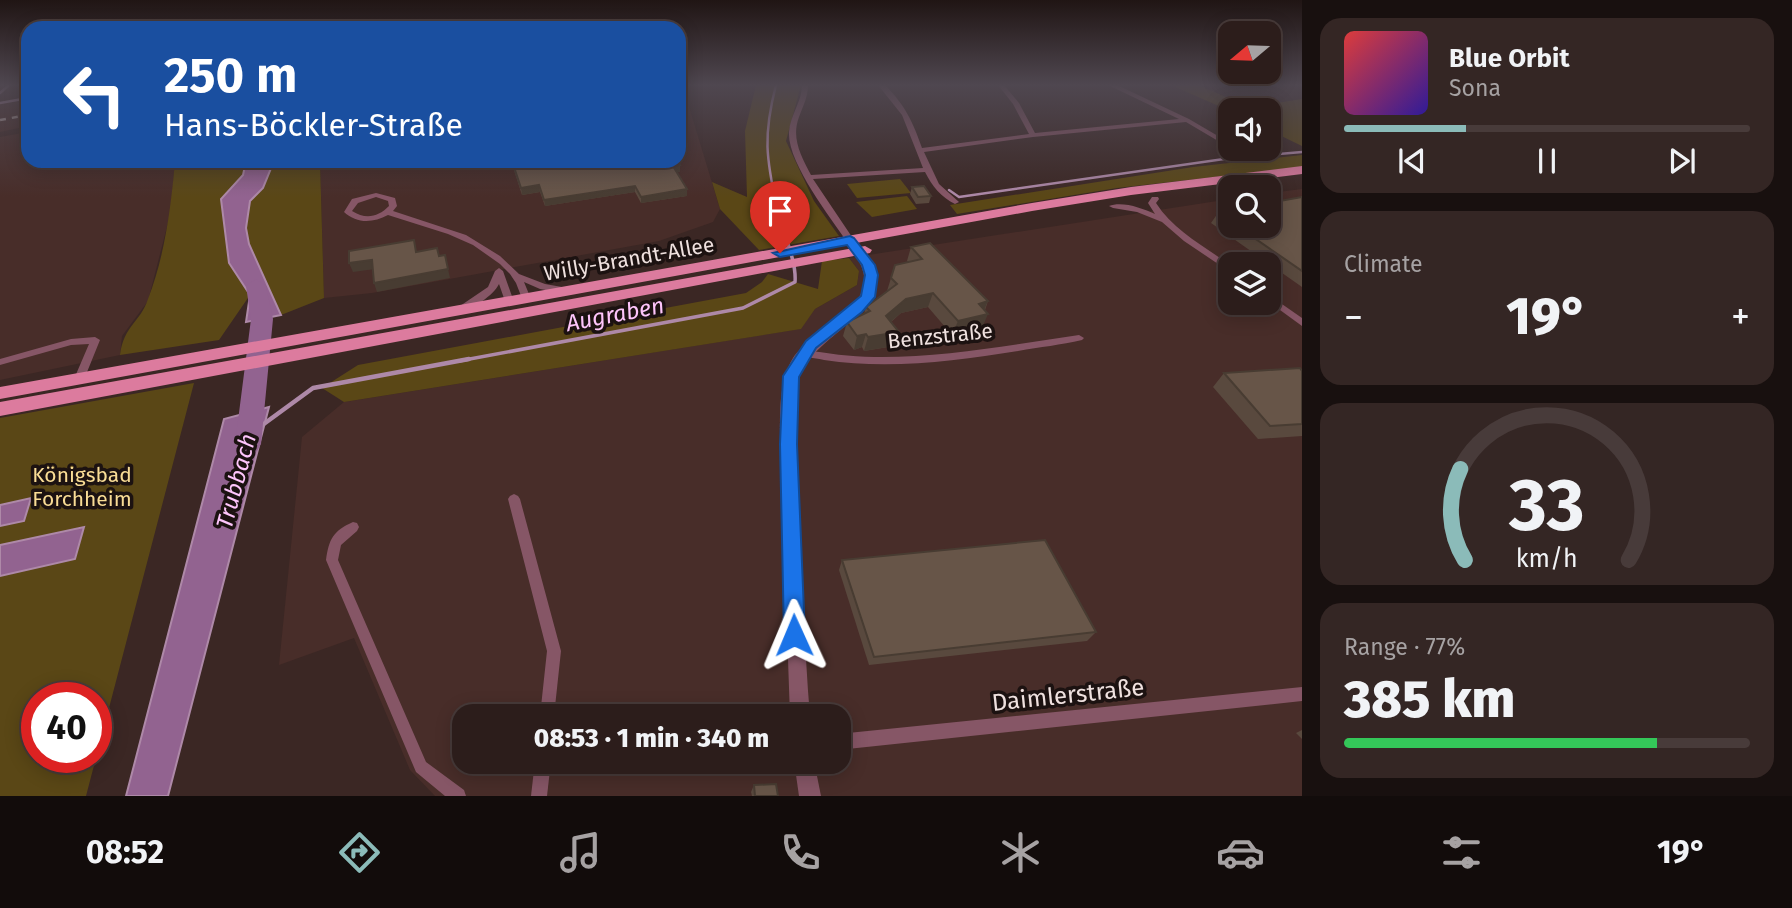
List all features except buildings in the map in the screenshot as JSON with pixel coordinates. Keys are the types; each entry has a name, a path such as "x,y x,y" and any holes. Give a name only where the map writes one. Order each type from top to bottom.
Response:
{"main road":[{"name":"Willy-Brandt-Allee","path":"854,246 1131,191 1302,170"},
{"name":"Willy-Brandt-Allee","path":"1281,181 1302,178"},
{"name":"Willy-Brandt-Allee","path":"301,348 823,251 1218,189"},
{"name":"Willy-Brandt-Allee","path":"528,305 572,290 764,262"},
{"name":"Willy-Brandt-Allee","path":"301,348 458,311 511,308"},
{"path":"0,393 76,387 301,348"},
{"path":"0,409 76,387"}],"street":[{"path":"793,122 791,139 809,177 872,275 868,297 804,353 791,376 788,405 799,704"},
{"path":"909,122 926,170 940,193 955,202"},
{"path":"1026,122 1033,135"},
{"path":"919,151 1033,135 1165,122"},
{"path":"1190,122 1218,139"},
{"path":"809,177 926,170"},
{"path":"388,212 393,203 382,195 362,198 348,208 351,216 362,219 388,212 444,227 470,238 513,269 519,277 528,305"},
{"path":"1155,199 1152,203 1156,210 1169,223 1218,260"},
{"path":"1113,206 1139,211 1169,223"},
{"path":"489,253 499,272 511,308"},
{"path":"458,311 492,289 499,272"},
{"path":"519,277 554,290 572,290"},
{"path":"1281,307 1302,323"},
{"name":"Benzstraße","path":"804,353 840,360 878,362 940,358 1079,338"},
{"path":"0,362 71,342 95,341 76,387"},
{"path":"514,499 554,651 548,704"},
{"path":"353,527 335,542 332,560 421,768 458,796"},
{"name":"Daimlerstraße","path":"851,741 1302,694"},
{"path":"539,796 542,774"},
{"path":"806,774 810,796"}],"shaded area":[{"path":"0,122 21,122 21,128 0,132"},
{"path":"686,122 694,122 720,209 713,222 659,241 372,293 324,298 320,168 686,168"},
{"path":"21,133 21,168 174,168 171,211 148,301 122,336 120,355 0,380 0,137"},
{"path":"1302,189 1302,796 435,796 410,770 354,638 279,665 302,437 344,402 800,329 815,309 857,285 859,271 849,258 1218,201 1218,238 1281,238 1281,192"}],"green space":[{"path":"747,122 791,122 786,141 814,201 839,236 759,250 720,209 712,182 747,197 745,131"},
{"path":"1281,122 1302,122 1302,146 1281,136"},
{"path":"1302,155 1302,167 1117,188 957,214 950,205 1193,167 1248,161 1281,161 1281,157"},
{"path":"174,168 244,168 243,175 221,199 229,263 250,295 219,340 120,355 125,337 145,307 154,282 169,213"},
{"path":"271,168 320,168 324,298 281,315 249,244 246,228 250,201 263,188"},
{"path":"900,179 911,193 857,198 847,184"},
{"path":"907,196 917,209 872,217 856,202"},
{"path":"849,258 859,271 857,285 815,309 801,329 344,402 322,388 358,365 746,293 762,282 768,274 818,289 822,261"},
{"name":"Königsbad Forchheim","path":"194,383 112,697 112,682 21,682 21,773 92,773 86,796 0,796 0,418"}],"water":[{"path":"244,168 271,168 263,188 250,201 246,228 249,244 281,315 246,322 250,295 229,263 221,199 243,175"},
{"path":"269,407 168,796 126,796 224,419"},
{"path":"31,498 24,521 0,526 0,505"},
{"path":"84,527 75,559 0,576 0,545"}],"waterway":[{"name":"Augraben","path":"769,122 770,175 777,208"},
{"path":"1281,154 1302,152"},
{"path":"949,190 959,197 1218,160"},
{"path":"777,210 788,206 783,208"},
{"name":"Augraben","path":"459,361 743,308 795,282 791,254 777,210"},
{"name":"Trubbach","path":"248,444 262,319 256,286"},
{"name":"Augraben","path":"261,426 313,388 469,359"}],"route":[{"path":"780,253 850,240 872,275 868,297 844,320 811,344 791,376 788,444 794,635"}]}
